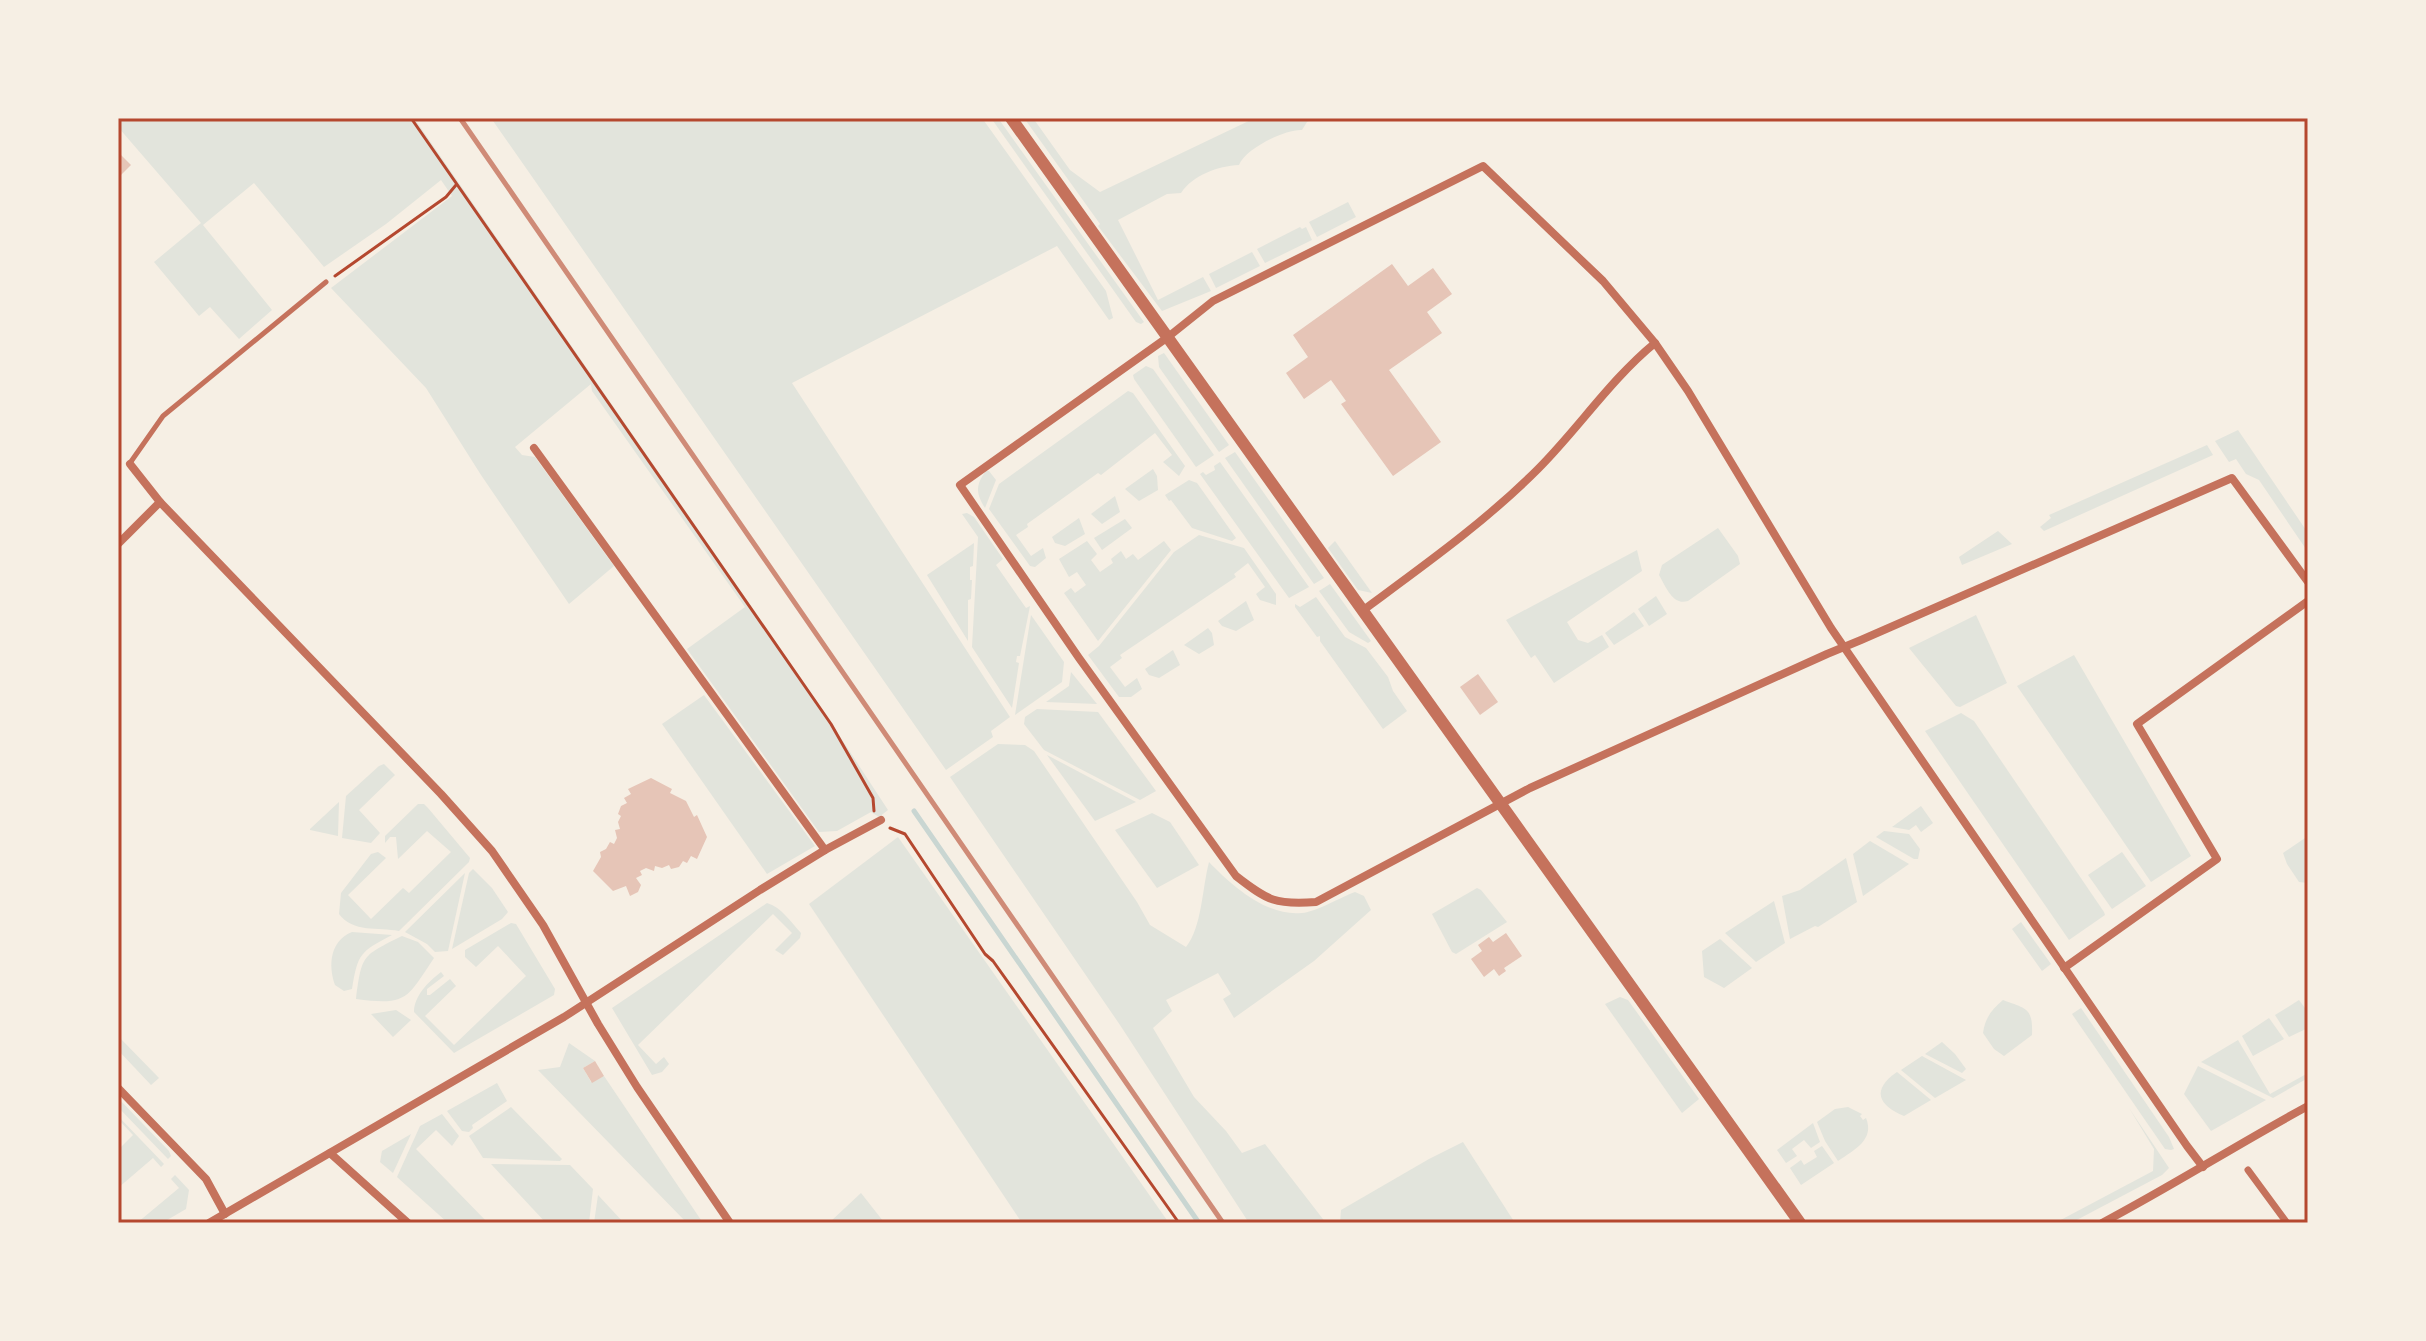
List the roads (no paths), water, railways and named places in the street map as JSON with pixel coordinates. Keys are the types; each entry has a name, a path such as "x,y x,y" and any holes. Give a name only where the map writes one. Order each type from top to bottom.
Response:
{"street":[{"path":"1011,118 1800,1223"},
{"path":"2203,1167 1844,647 1688,391 1655,343 1603,281 1483,166 1223,296 960,485 1079,658 1236,876 1262,897 1288,904 1316,902 1530,788 1844,647 2232,478 2308,582"},
{"path":"1362,611 1456,542 1535,472 1575,431 1622,374 1655,343"},
{"path":"534,448 825,850"},
{"path":"130,464 160,502 478,834 543,925 637,1087 730,1223"},
{"path":"118,544 160,502"},
{"path":"2064,968 2217,859 2137,724 2308,601"},
{"path":"209,1223 587,1002 825,850 880,822"},
{"path":"118,1088 206,1179 225,1214"},
{"path":"2102,1223 2308,1106"},
{"path":"330,1153 408,1223"},
{"path":"2248,1170 2287,1223"}],"lane":[{"path":"130,464 163,416 326,282"}],"waterway":[{"path":"914,811 1199,1223"}],"railway":[{"path":"460,118 1223,1223"}]}
